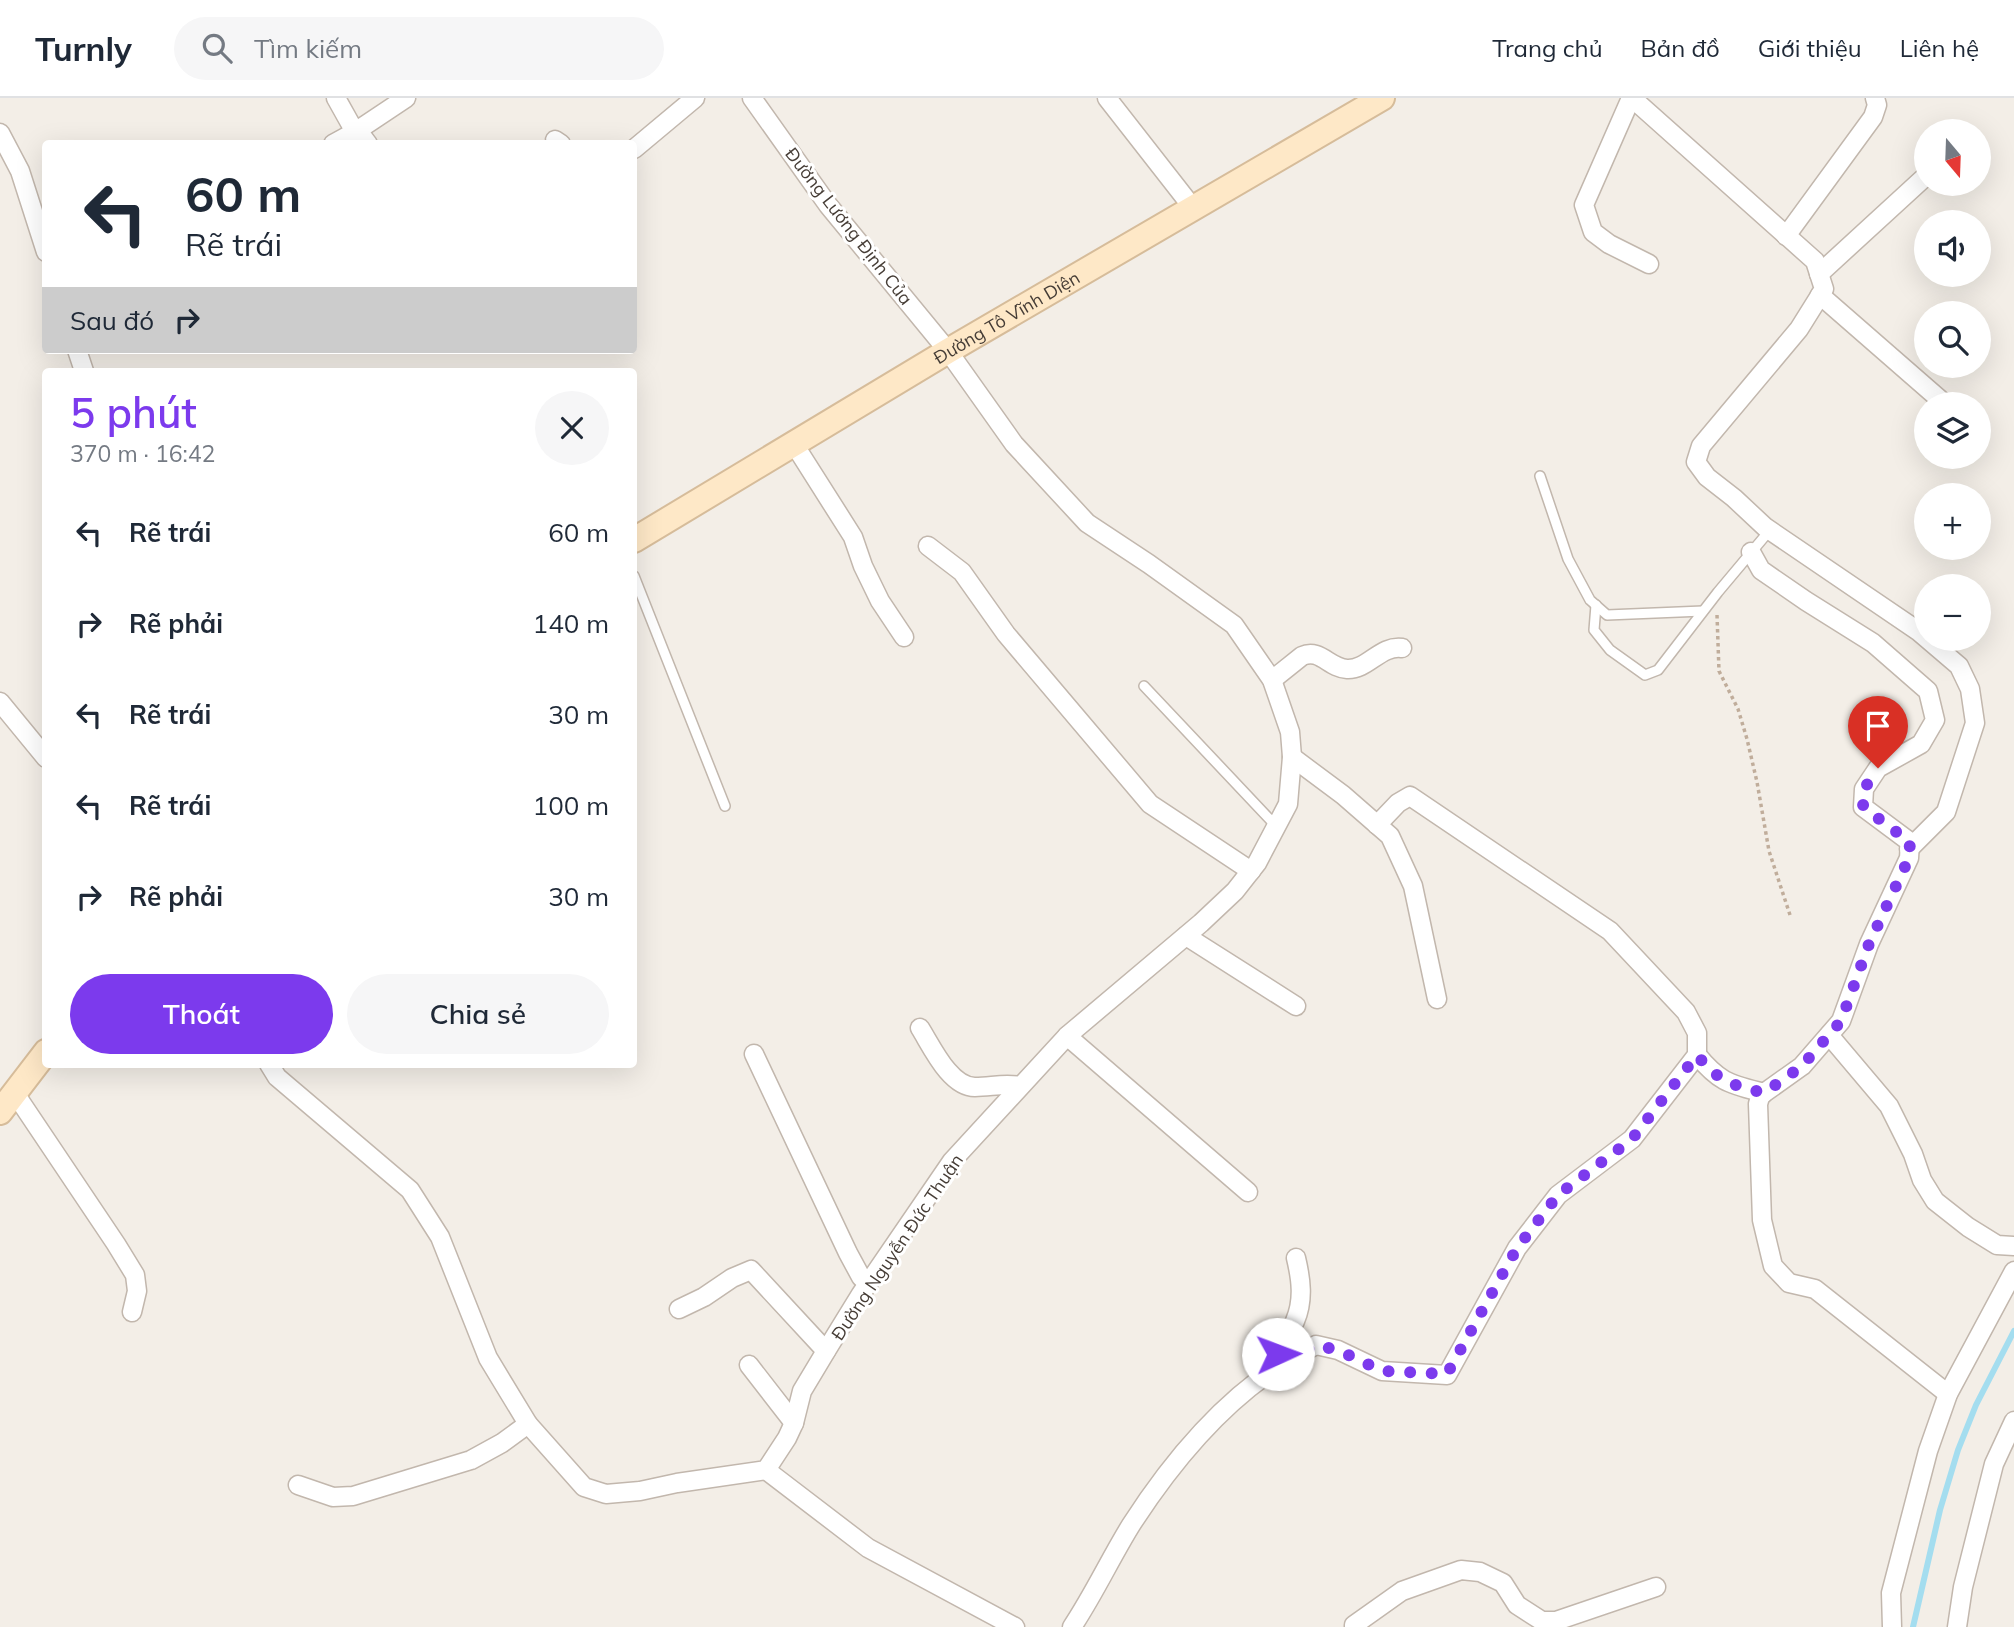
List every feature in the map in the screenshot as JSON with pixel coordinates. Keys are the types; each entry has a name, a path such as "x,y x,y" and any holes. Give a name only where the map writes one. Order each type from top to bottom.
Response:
{"main road":[{"name":"Đường Tô Vĩnh Diện","path":"637,538 948,351 1382,98"},
{"path":"7,1102 42,1057"}],"street":[{"path":"336,98 361,138 406,98"},
{"path":"637,146 695,98"},
{"name":"Đường Lương Định Của","path":"752,98 828,205 948,351"},
{"path":"1107,98 1193,208"},
{"path":"1649,264 1609,244 1593,232 1584,205 1631,98 1815,261 1824,289 1799,329 1701,446 1696,462 1707,477 1770,530 1918,631 1959,666 1970,689 1975,723 1946,812 1909,849"},
{"path":"1786,236 1873,117 1877,105 1875,98"},
{"path":"0,133 20,171 42,240"},
{"path":"1819,274 1914,187"},
{"path":"1820,295 1931,392"},
{"name":"Đường Nguyễn Đức Thuận","path":"766,1469 794,1423 802,1391 826,1351 952,1161 1067,1036 1236,891 1258,863 1288,804 1292,757 1290,732 1272,680 1234,625 1087,523 1014,444 948,351"},
{"path":"794,443 853,537 880,601 904,637"},
{"path":"928,546 962,572 1006,634 1150,804 1251,871"},
{"path":"1751,552 1761,570 1873,643 1928,691 1935,720 1921,744 1878,768 1864,789 1863,807 1910,842 1909,858 1869,944 1841,1021 1802,1066 1760,1097 1758,1104 1762,1220 1773,1266 1790,1283 1815,1289 1948,1394"},
{"path":"1272,680 1307,653 1317,654 1340,668 1350,669 1390,648 1402,648"},
{"path":"1,705 42,753"},
{"path":"1292,757 1343,795 1390,836 1413,886 1437,999"},
{"path":"1072,1627 1092,1597 1130,1527 1171,1467 1237,1399 1281,1365 1316,1345 1338,1350 1382,1371 1447,1374 1517,1248 1558,1195 1632,1139 1697,1055 1697,1033 1686,1012 1610,931 1410,796 1398,803 1377,825"},
{"path":"1186,936 1296,1006"},
{"path":"920,1028 951,1075 962,1084 973,1087 1007,1083 1020,1086"},
{"path":"1829,1035 1889,1106 1913,1154 1922,1180 1935,1200 1968,1227 1997,1245 2014,1246"},
{"path":"1067,1036 1248,1192"},
{"path":"754,1054 848,1253 868,1284"},
{"path":"1697,1055 1709,1070 1726,1082 1764,1093"},
{"path":"271,1068 277,1077 410,1190 440,1237 488,1358 528,1424 584,1487 606,1494 640,1491 766,1469 868,1548 1014,1627"},
{"path":"7,1102 116,1244 135,1275 137,1291 132,1312"},
{"path":"1281,1365 1278,1351 1295,1320 1301,1296 1296,1258"},
{"path":"679,1309 751,1270 826,1351"},
{"path":"1892,1627 1891,1593 1927,1451 1948,1394 2014,1271"},
{"path":"749,1365 794,1423"},
{"path":"1956,1627 1963,1587 1994,1464 2014,1422"},
{"path":"298,1485 333,1497 353,1496 471,1460 502,1443 528,1424"},
{"path":"1349,1626 1402,1591 1461,1570 1480,1572 1503,1583 1517,1605 1542,1621 1556,1621 1656,1587"}],"lane":[{"path":"1540,476 1569,559 1590,600 1607,615 1703,611"},
{"path":"1596,605 1594,630 1610,650 1646,675 1658,670 1717,592 1770,530"},
{"path":"637,584 725,806"},
{"path":"1144,686 1276,826"}],"path":[{"path":"1717,592 1719,671 1738,709 1747,739 1769,851 1790,915"}],"waterway":[{"path":"1913,1627 1940,1510 1958,1450 1976,1405 2014,1331"}],"route":[{"path":"1278,1354 1281,1365 1316,1345 1338,1350 1382,1371 1447,1374 1517,1248 1558,1195 1632,1139 1697,1055 1709,1070 1726,1082 1764,1093 1802,1066 1841,1021 1869,944 1909,858 1910,842 1863,807 1864,789 1878,768"}]}
